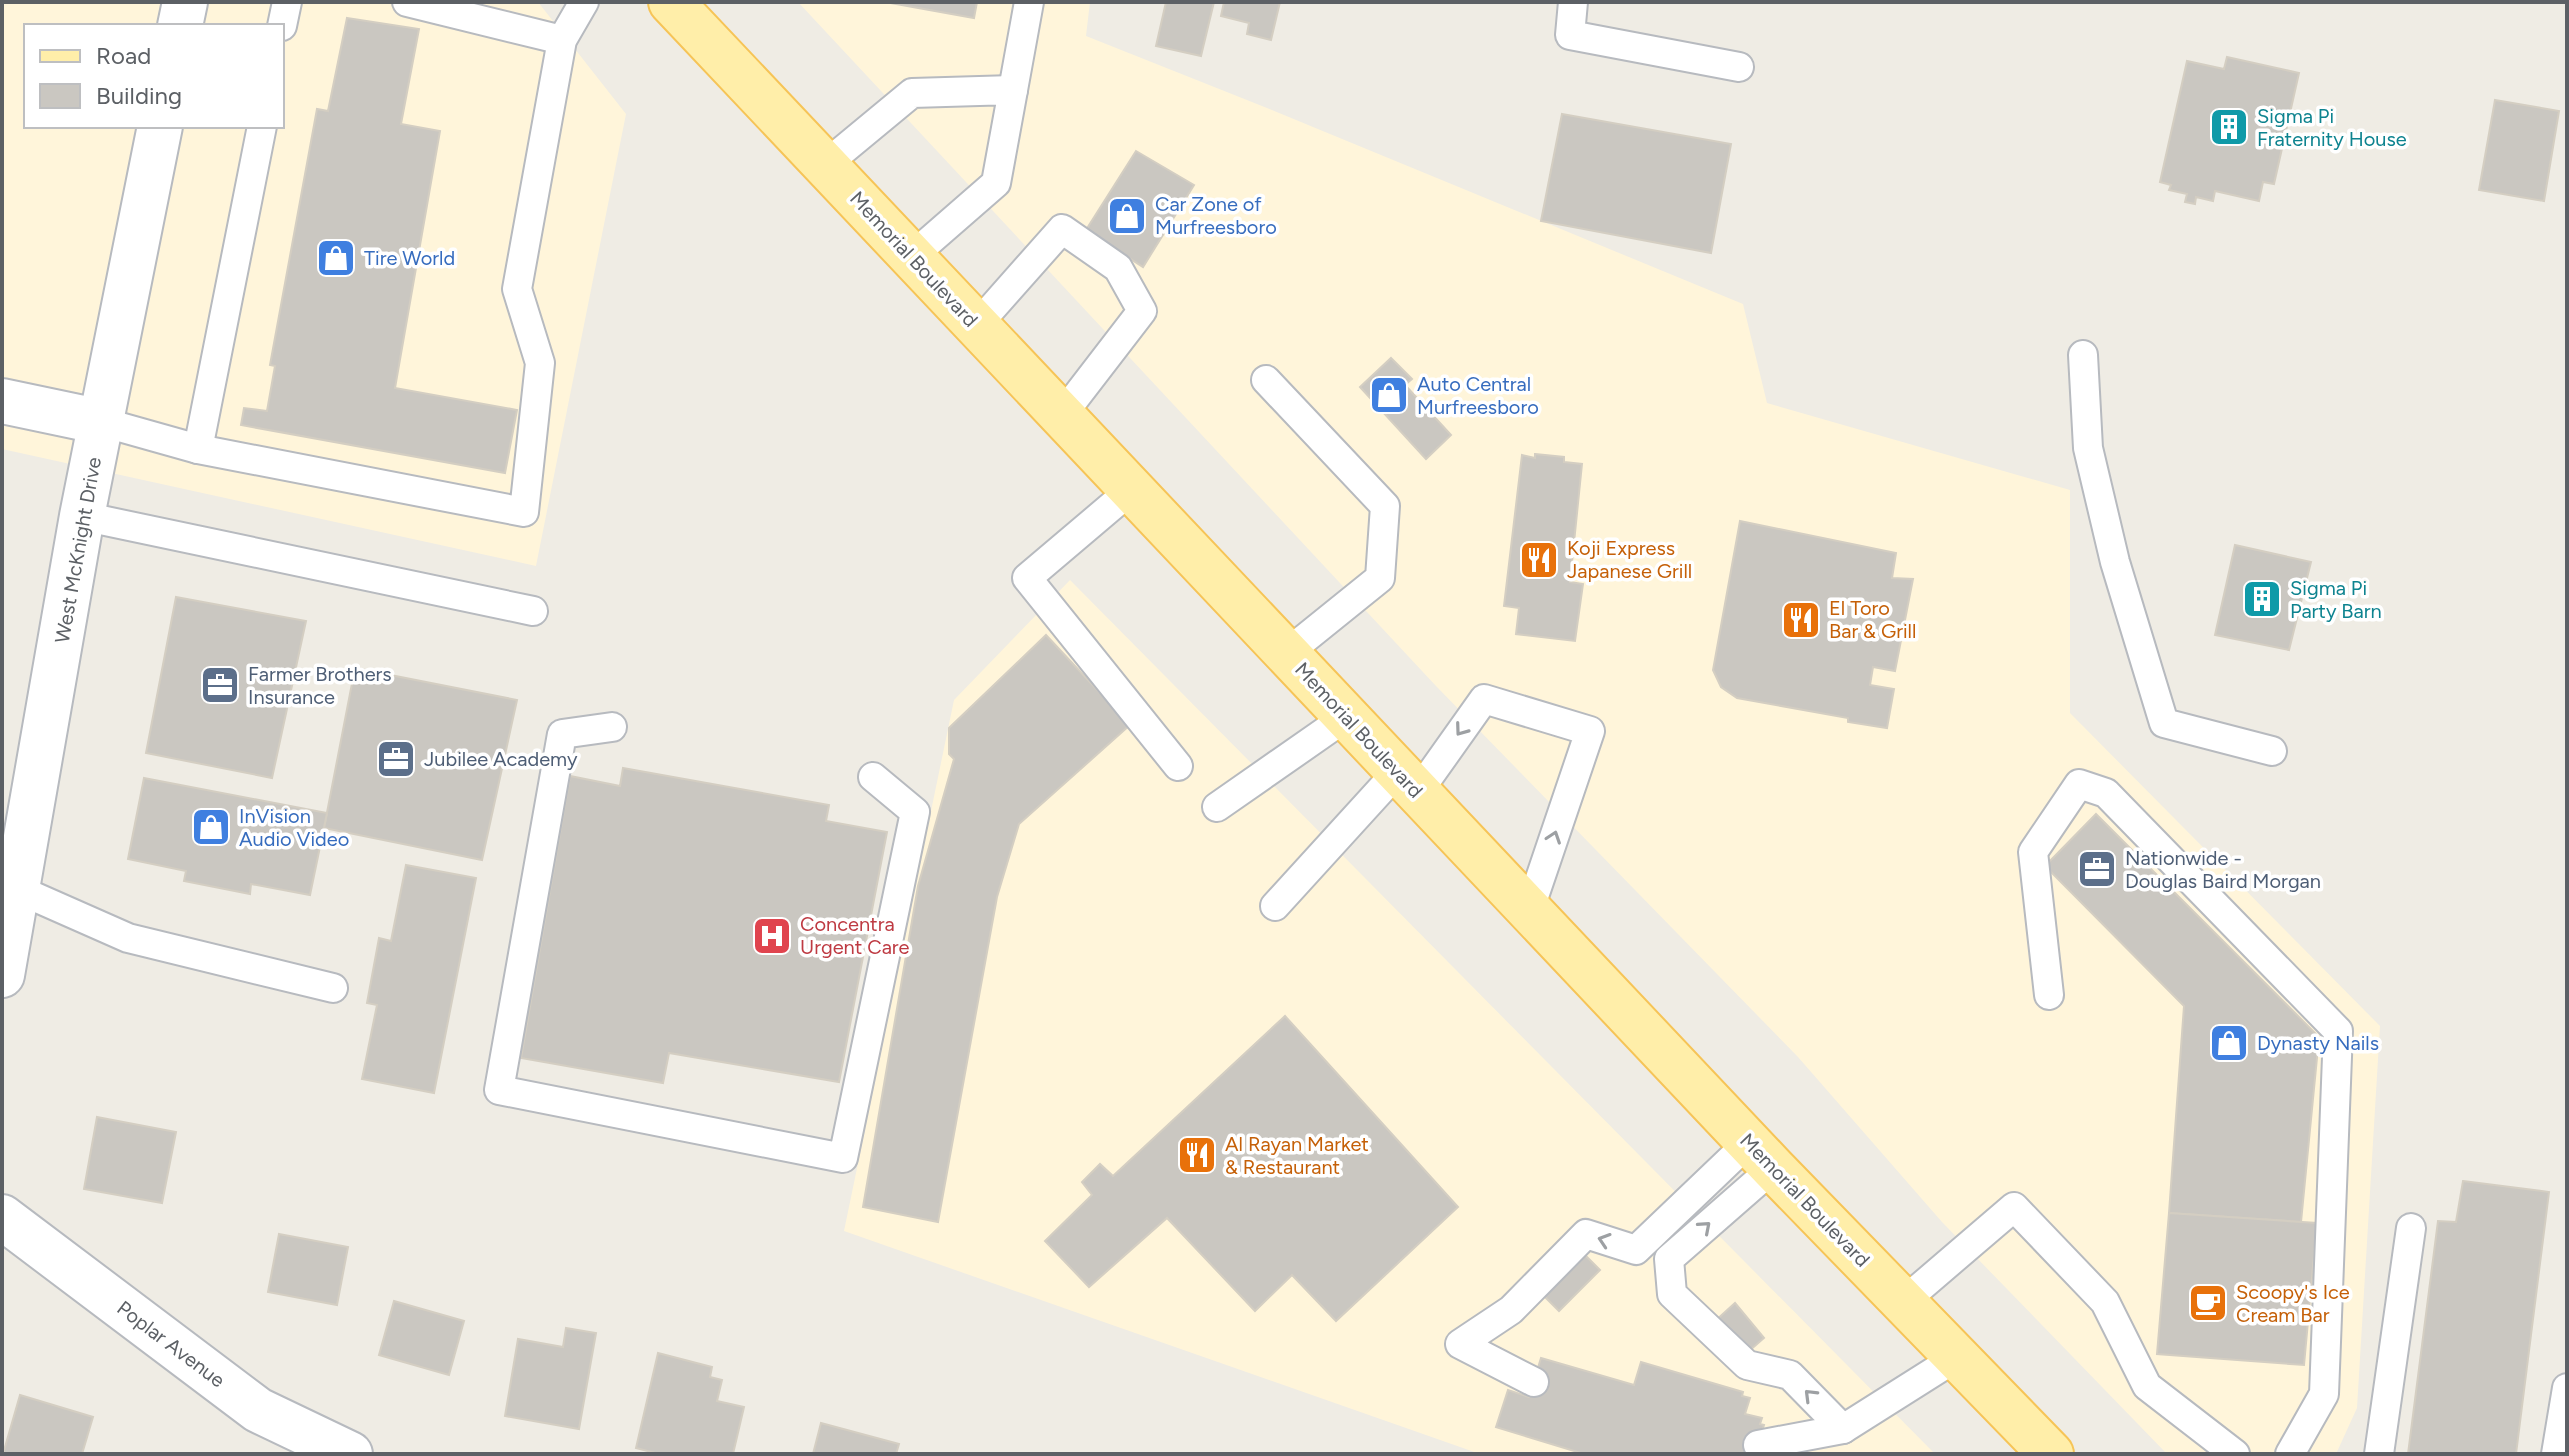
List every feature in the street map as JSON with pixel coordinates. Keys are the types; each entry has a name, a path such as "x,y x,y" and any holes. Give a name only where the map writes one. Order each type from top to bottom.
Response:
{"main road":[{"name":"Memorial Boulevard","path":"671,2 1529,911 2051,1454"}],"street":[{"path":"180,24 185,2"},
{"name":"West McKnight Drive","path":"2,975 82,516 160,128"},
{"path":"2,401 102,422"},
{"name":"Poplar Avenue","path":"2,1217 258,1410 350,1454"}],"lane":[{"path":"282,24 287,2"},
{"path":"407,2 562,40"},
{"path":"102,422 198,449 524,512 540,363 517,289 562,40 584,2"},
{"path":"911,257 996,183 1029,2"},
{"path":"1573,2 1570,35 1739,67"},
{"path":"825,165 912,93 1013,90"},
{"path":"198,449 262,128"},
{"path":"977,325 1062,229 1118,268 1142,311 1062,415"},
{"path":"2083,355 2088,448 2115,562 2164,723 2272,751"},
{"path":"1266,380 1385,506 1380,578 1287,653"},
{"path":"1132,489 1027,578 1178,766"},
{"path":"82,516 533,611"},
{"path":"1275,906 1408,781 1484,699 1590,731 1529,911"},
{"path":"1217,807 1346,717"},
{"path":"612,727 562,734 499,1090 843,1158 915,812 873,777"},
{"path":"2049,995 2033,852 2079,784 2106,793 2338,1031 2324,1394 2290,1454"},
{"path":"17,889 128,938 333,988"},
{"path":"1534,1382 1460,1344 1511,1310 1586,1234 1636,1250 1761,1155"},
{"path":"1761,1155 1669,1259 1672,1294 1747,1365 1790,1375 1843,1429"},
{"path":"1903,1302 2014,1207 2105,1302 2147,1386 2235,1454"},
{"path":"2379,1454 2411,1228"},
{"path":"1758,1445 1843,1429 1957,1357"},
{"path":"2556,1454 2567,1388"}],"shaded area":[{"path":"2,2 538,2 626,114 536,566 2,449"},
{"path":"798,2 1090,2 1086,36 1743,304 1767,403 2070,490 2070,713 2380,1026 2357,1408 2336,1454 2167,1454 1942,1222 1798,1057 1436,686"},
{"path":"1070,580 1935,1454 1480,1454 844,1231 954,700"}],"building":[{"path":"885,2 977,2 974,18"},
{"path":"1166,2 1214,2 1201,56 1156,46"},
{"path":"1224,2 1280,2 1271,40 1247,34 1249,23 1221,16"},
{"path":"347,18 419,29 401,124 440,131 395,388 517,410 505,473 241,425 244,408 267,411 275,366 270,365 317,109 328,111"},
{"name":"Sigma Pi Fraternity House","path":"2227,57 2299,73 2274,184 2263,182 2259,201 2215,191 2213,201 2196,197 2195,204 2185,202 2187,194 2169,190 2171,185 2160,182 2187,61 2224,69"},
{"path":"2495,100 2559,111 2544,201 2479,190"},
{"path":"1562,114 1731,144 1711,253 1541,221"},
{"path":"1136,151 1194,185 1143,267 1086,230"},
{"path":"1391,358 1412,379 1405,385 1451,435 1426,459 1360,387"},
{"path":"1535,454 1564,457 1564,462 1582,464 1570,582 1583,584 1575,641 1516,634 1519,608 1504,606 1522,455 1535,458"},
{"path":"1740,521 1896,553 1892,578 1913,579 1895,671 1873,667 1870,685 1894,689 1887,728 1737,698 1721,687 1713,670"},
{"name":"Sigma Pi Party Barn","path":"2235,545 2311,562 2289,650 2215,635"},
{"path":"176,597 306,621 272,778 146,753"},
{"path":"1046,635 1130,725 1019,824 997,897 938,1222 863,1207 918,886 954,759 949,754 949,728"},
{"path":"355,668 517,700 482,860 324,828"},
{"path":"623,768 829,805 826,821 887,832 839,1082 669,1053 663,1083 521,1058 570,776 620,786"},
{"path":"144,778 327,813 310,895 251,884 250,894 184,881 186,871 128,859"},
{"path":"2096,814 2319,1037 2301,1222 2169,1213 2184,1006 2045,866"},
{"path":"406,865 476,878 434,1093 362,1079 377,1005 367,1003 379,938 391,941"},
{"path":"1285,1016 1458,1207 1336,1321 1292,1275 1255,1311 1167,1218 1089,1287 1045,1241 1092,1195 1082,1182 1100,1164 1113,1176"},
{"path":"97,1117 176,1132 162,1203 84,1189"},
{"path":"2463,1181 2549,1192 2516,1454 2408,1454 2438,1221 2456,1222"},
{"path":"2169,1213 2317,1223 2304,1365 2157,1354"},
{"path":"279,1234 348,1247 337,1305 268,1292"},
{"path":"1565,1235 1600,1270 1559,1311 1524,1276"},
{"path":"394,1301 464,1321 449,1375 379,1355"},
{"path":"1735,1303 1764,1338 1733,1365 1703,1332"},
{"path":"566,1328 596,1333 579,1429 505,1416 518,1339 563,1347"},
{"path":"658,1353 712,1367 710,1377 722,1380 717,1401 744,1407 733,1454 659,1454 636,1448"},
{"path":"1541,1358 1634,1385 1641,1362 1743,1392 1742,1396 1750,1398 1745,1414 1762,1418 1760,1424 1764,1425 1755,1454 1584,1454 1496,1427 1508,1390 1529,1397"},
{"path":"20,1395 93,1417 82,1454 3,1454"},
{"path":"821,1423 899,1444 896,1454 813,1454"}],"place":[{"name":"Sigma Pi Fraternity House","path":"2229,127"},
{"name":"Car Zone of Murfreesboro","path":"1127,216"},
{"name":"Tire World","path":"336,258"},
{"name":"Auto Central Murfreesboro","path":"1389,395"},
{"name":"Koji Express Japanese Grill","path":"1539,560"},
{"name":"Sigma Pi Party Barn","path":"2262,599"},
{"name":"El Toro Bar & Grill","path":"1801,620"},
{"name":"Farmer Brothers Insurance","path":"220,685"},
{"name":"Jubilee Academy","path":"396,759"},
{"name":"InVision Audio Video","path":"211,827"},
{"name":"Nationwide - Douglas Baird Morgan","path":"2097,869"},
{"name":"Concentra Urgent Care","path":"772,936"},
{"name":"Dynasty Nails","path":"2229,1043"},
{"name":"Al Rayan Market & Restaurant","path":"1197,1155"},
{"name":"Scoopy's Ice Cream Bar","path":"2208,1303"}]}
